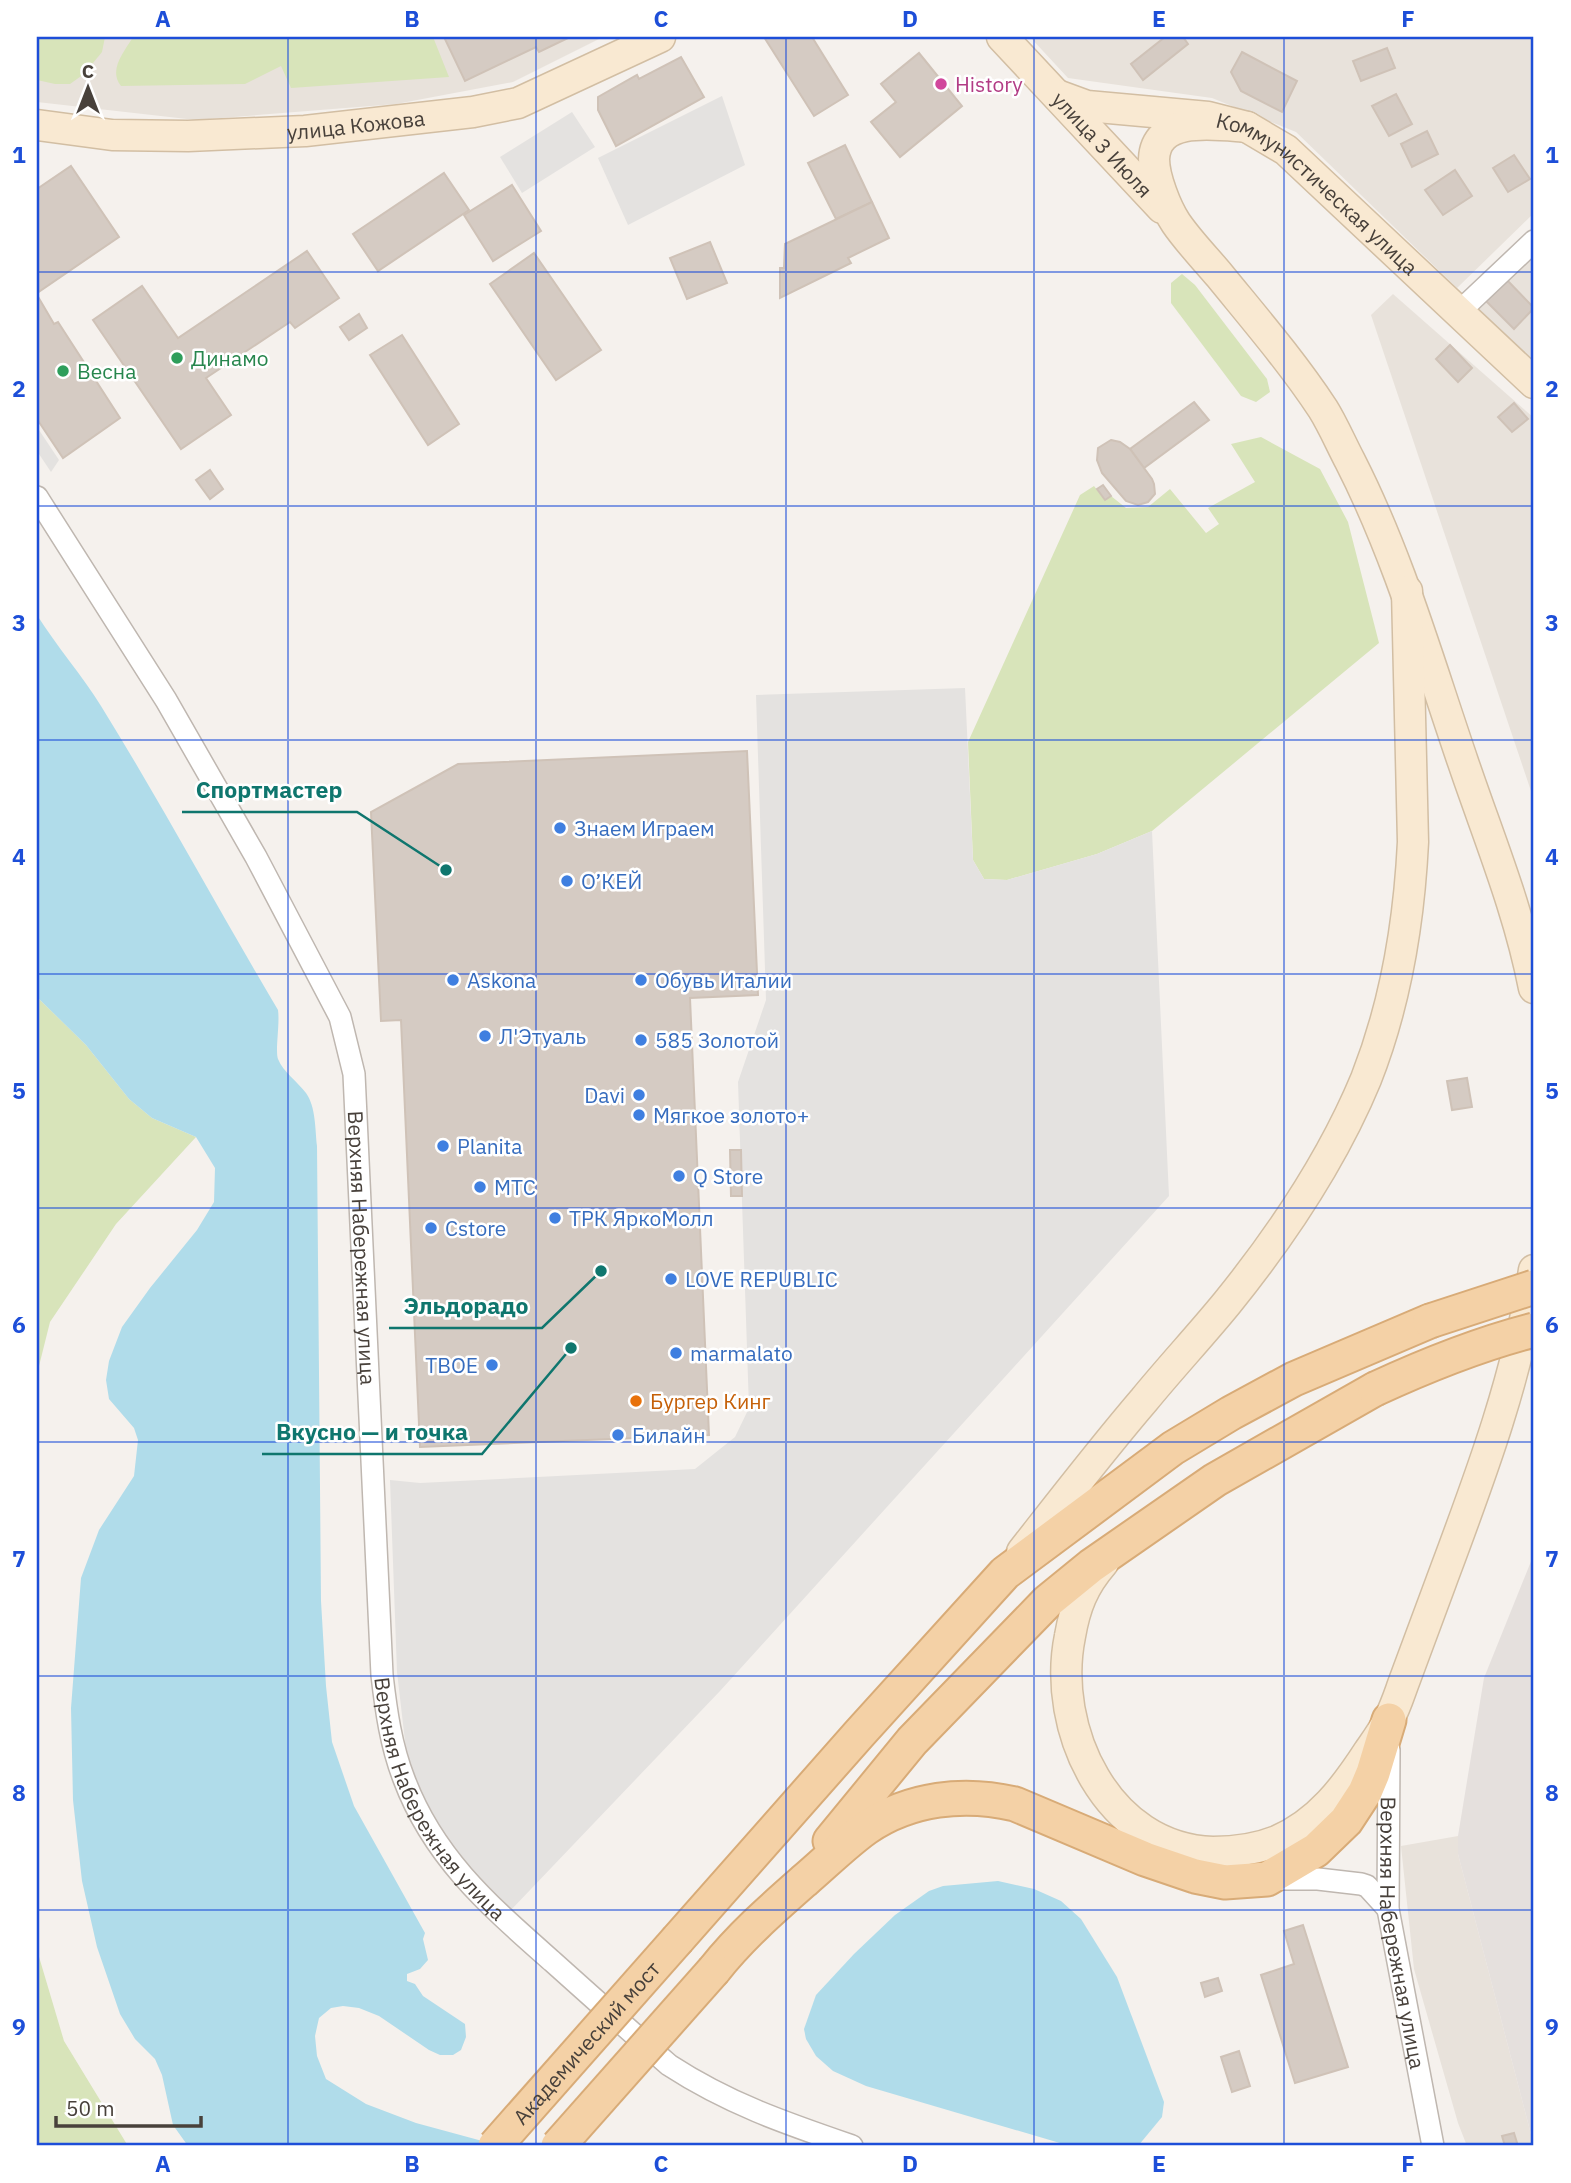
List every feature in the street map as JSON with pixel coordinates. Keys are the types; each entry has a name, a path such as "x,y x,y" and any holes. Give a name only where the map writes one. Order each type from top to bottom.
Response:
{"main road":[{"name":"улица Кожова","path":"37,125 112,135 188,136 305,131 473,112 518,103 660,37"},
{"name":"улица 3 Июля","path":"1002,37 1175,221"},
{"name":"Коммунистическая улица","path":"1056,95 1087,106 1208,117 1247,127 1286,150 1534,383"},
{"path":"1247,127 1190,125 1173,130 1160,141 1155,152 1155,174 1175,221 1267,333 1324,411 1388,541 1511,900 1534,988"},
{"path":"1005,1573 1143,1400 1226,1304 1274,1243 1345,1126 1366,1078 1396,980 1411,883 1413,828 1407,591"},
{"path":"558,2146 737,1942 866,1828 895,1812 933,1800 958,1797 1015,1804 1145,1859 1195,1877 1225,1882 1266,1879 1316,1850 1346,1821 1373,1773 1389,1720 1482,1474 1513,1372 1534,1270"},
{"name":"Академический мост","path":"495,2146 1005,1573 1173,1448 1231,1413 1294,1379 1430,1321 1534,1287"},
{"path":"780,1902 912,1741 1048,1601 1091,1566 1215,1480 1375,1389 1494,1340 1534,1330"},
{"path":"1110,1555 1083,1589 1074,1612 1065,1674 1067,1706 1076,1741 1098,1784 1125,1815 1152,1835 1179,1847 1199,1851 1228,1852 1251,1849 1276,1841 1307,1823 1337,1796 1389,1720"}],"street":[{"path":"1460,311 1534,241"},
{"name":"Верхняя Набережная улица","path":"37,497 172,712 256,857 340,1017 354,1074 382,1675 397,1757 416,1807 440,1848 471,1886 669,2065 699,2084 762,2115 852,2146"},
{"name":"Верхняя Набережная улица","path":"1389,1720 1388,1909 1429,2145"},
{"path":"1266,1879 1318,1879 1361,1884 1373,1892 1388,1909"}],"shaded area":[{"path":"37,37 603,37 513,82 396,104 196,120 37,102"},
{"path":"1030,37 1534,37 1534,213 1457,288 1296,132 1212,98 1068,78"},
{"path":"722,96 745,165 628,225 598,158"},
{"path":"572,112 595,147 522,193 500,157"},
{"path":"1534,247 1534,370 1471,307"},
{"path":"1393,294 1534,418 1534,800 1371,315"},
{"path":"37,427 59,460 51,472 37,451"},
{"path":"965,688 973,860 984,879 1007,880 1097,854 1152,831 1169,1196 720,1691 510,1911 452,1849 408,1767 397,1672 390,1480 420,1483 695,1469 735,1437 749,1408 738,1082 766,1000 756,695"},
{"path":"1534,1554 1534,2146 1458,1854 1458,1836 1484,1678"},
{"path":"1458,1836 1458,1854 1534,2146 1467,2146 1414,1969 1401,1846"}],"green space":[{"path":"37,37 105,37 102,52 84,74 70,84 55,84 37,80"},
{"path":"133,37 433,37 449,77 291,88 281,66 245,84 121,86 117,80 117,67"},
{"path":"1182,274 1195,285 1267,379 1270,392 1256,402 1241,396 1171,303 1171,283"},
{"path":"1261,437 1320,469 1348,522 1379,643 1152,831 1097,854 1007,880 984,879 973,860 968,742 1080,495 1094,486 1105,500 1111,496 1126,508 1148,507 1170,489 1206,533 1219,524 1208,508 1255,482 1231,444"},
{"path":"37,997 86,1045 129,1099 152,1118 196,1137 116,1224 50,1322 37,1374"},
{"path":"37,1950 64,2041 128,2146 37,2146"}],"water":[{"path":"37,615 101,706 278,1010 278,1059 306,1093 313,1111 317,1146 321,1601 332,1742 354,1806 425,1933 423,1939 428,1960 420,1969 407,1974 407,1981 415,1984 423,1996 465,2024 466,2037 461,2050 453,2055 440,2055 379,2016 359,2008 343,2006 331,2008 319,2018 315,2036 317,2056 326,2079 366,2104 416,2123 486,2142 512,2146 188,2146 173,2125 162,2075 155,2059 135,2039 120,2014 97,1947 82,1881 73,1800 71,1708 81,1578 99,1530 134,1476 138,1440 134,1428 109,1399 106,1380 109,1361 122,1327 197,1230 214,1202 215,1168 196,1137 152,1118 129,1099 86,1045 37,997"},
{"path":"998,1881 1034,1889 1061,1901 1081,1919 1117,1977 1164,2102 1162,2117 1138,2146 1070,2146 866,2086 833,2071 816,2056 806,2039 804,2029 816,1995 895,1915 929,1891 943,1886"}],"building":[{"path":"444,37 570,37 539,52 536,47 465,81"},
{"path":"764,37 812,37 848,95 814,116"},
{"path":"1165,37 1183,37 1188,44 1143,80 1131,64"},
{"path":"1387,48 1395,68 1361,81 1353,61"},
{"path":"1242,52 1297,81 1282,112 1241,91 1231,72"},
{"path":"919,53 962,106 900,157 871,122 896,102 881,84"},
{"path":"681,57 704,97 616,146 598,110 598,97 637,75 639,79"},
{"path":"1396,94 1412,124 1389,136 1372,106"},
{"path":"1427,131 1438,154 1412,167 1401,144"},
{"path":"845,145 872,202 836,219 808,163"},
{"path":"1514,155 1530,179 1508,192 1493,168"},
{"path":"71,166 119,237 37,293 37,189"},
{"path":"1455,170 1472,196 1443,215 1425,190"},
{"path":"444,173 469,210 378,271 353,234"},
{"path":"512,185 541,231 493,261 464,215"},
{"path":"872,202 889,238 848,258 851,263 780,298 780,268 784,268 785,244"},
{"path":"710,242 727,283 687,299 670,258"},
{"name":"Динамо","path":"307,251 339,298 295,328 290,322 206,378 231,415 181,449 93,320 142,286 178,338"},
{"path":"534,253 601,350 556,380 490,284"},
{"path":"1507,280 1534,308 1514,329 1485,300"},
{"name":"Весна","path":"37,295 54,324 58,322 120,418 63,458 37,419"},
{"path":"359,314 367,328 349,340 340,327"},
{"path":"402,335 459,424 428,445 370,355"},
{"path":"1450,345 1472,368 1458,382 1436,359"},
{"path":"1194,402 1209,420 1144,468 1130,449"},
{"path":"1514,403 1528,419 1512,432 1498,417"},
{"path":"1111,440 1130,449 1152,479 1155,494 1148,502 1138,505 1126,501 1102,473 1097,460 1098,448"},
{"path":"210,470 223,489 210,499 196,480"},
{"path":"1103,485 1111,496 1105,500 1097,489"},
{"name":"ТРК ЯркоМолл","path":"747,751 758,995 690,998 709,1435 420,1447 401,1020 381,1021 371,812 458,764"},
{"path":"1467,1078 1472,1107 1452,1110 1447,1081"},
{"path":"730,1150 741,1150 742,1196 731,1196"},
{"path":"1303,1925 1348,2067 1295,2083 1261,1975 1294,1964 1284,1931"},
{"path":"1218,1978 1222,1991 1205,1997 1201,1983"},
{"path":"1239,2051 1250,2086 1232,2092 1221,2057"},
{"path":"1514,2133 1518,2146 1505,2146 1502,2136"}],"place":[{"name":"History","path":"941,84"},
{"name":"Динамо","path":"177,358"},
{"name":"Весна","path":"63,371"},
{"name":"Знаем Играем","path":"560,828"},
{"name":"Спортмастер","path":"446,870"},
{"name":"О’КЕЙ","path":"567,881"},
{"name":"Askona","path":"453,980"},
{"name":"Обувь Италии","path":"641,980"},
{"name":"Л'Этуаль","path":"485,1036"},
{"name":"585 Золотой","path":"641,1040"},
{"name":"Davi","path":"639,1095"},
{"name":"Мягкое золото+","path":"639,1115"},
{"name":"Planita","path":"443,1146"},
{"name":"Q Store","path":"679,1176"},
{"name":"МТС","path":"480,1187"},
{"name":"ТРК ЯркоМолл","path":"555,1218"},
{"name":"Cstore","path":"431,1228"},
{"name":"Эльдорадо","path":"601,1271"},
{"name":"LOVE REPUBLIC","path":"671,1279"},
{"name":"Вкусно — и точка","path":"571,1348"},
{"name":"marmalato","path":"676,1353"},
{"name":"ТВОЕ","path":"492,1365"},
{"name":"Бургер Кинг","path":"636,1401"},
{"name":"Билайн","path":"618,1435"}]}
